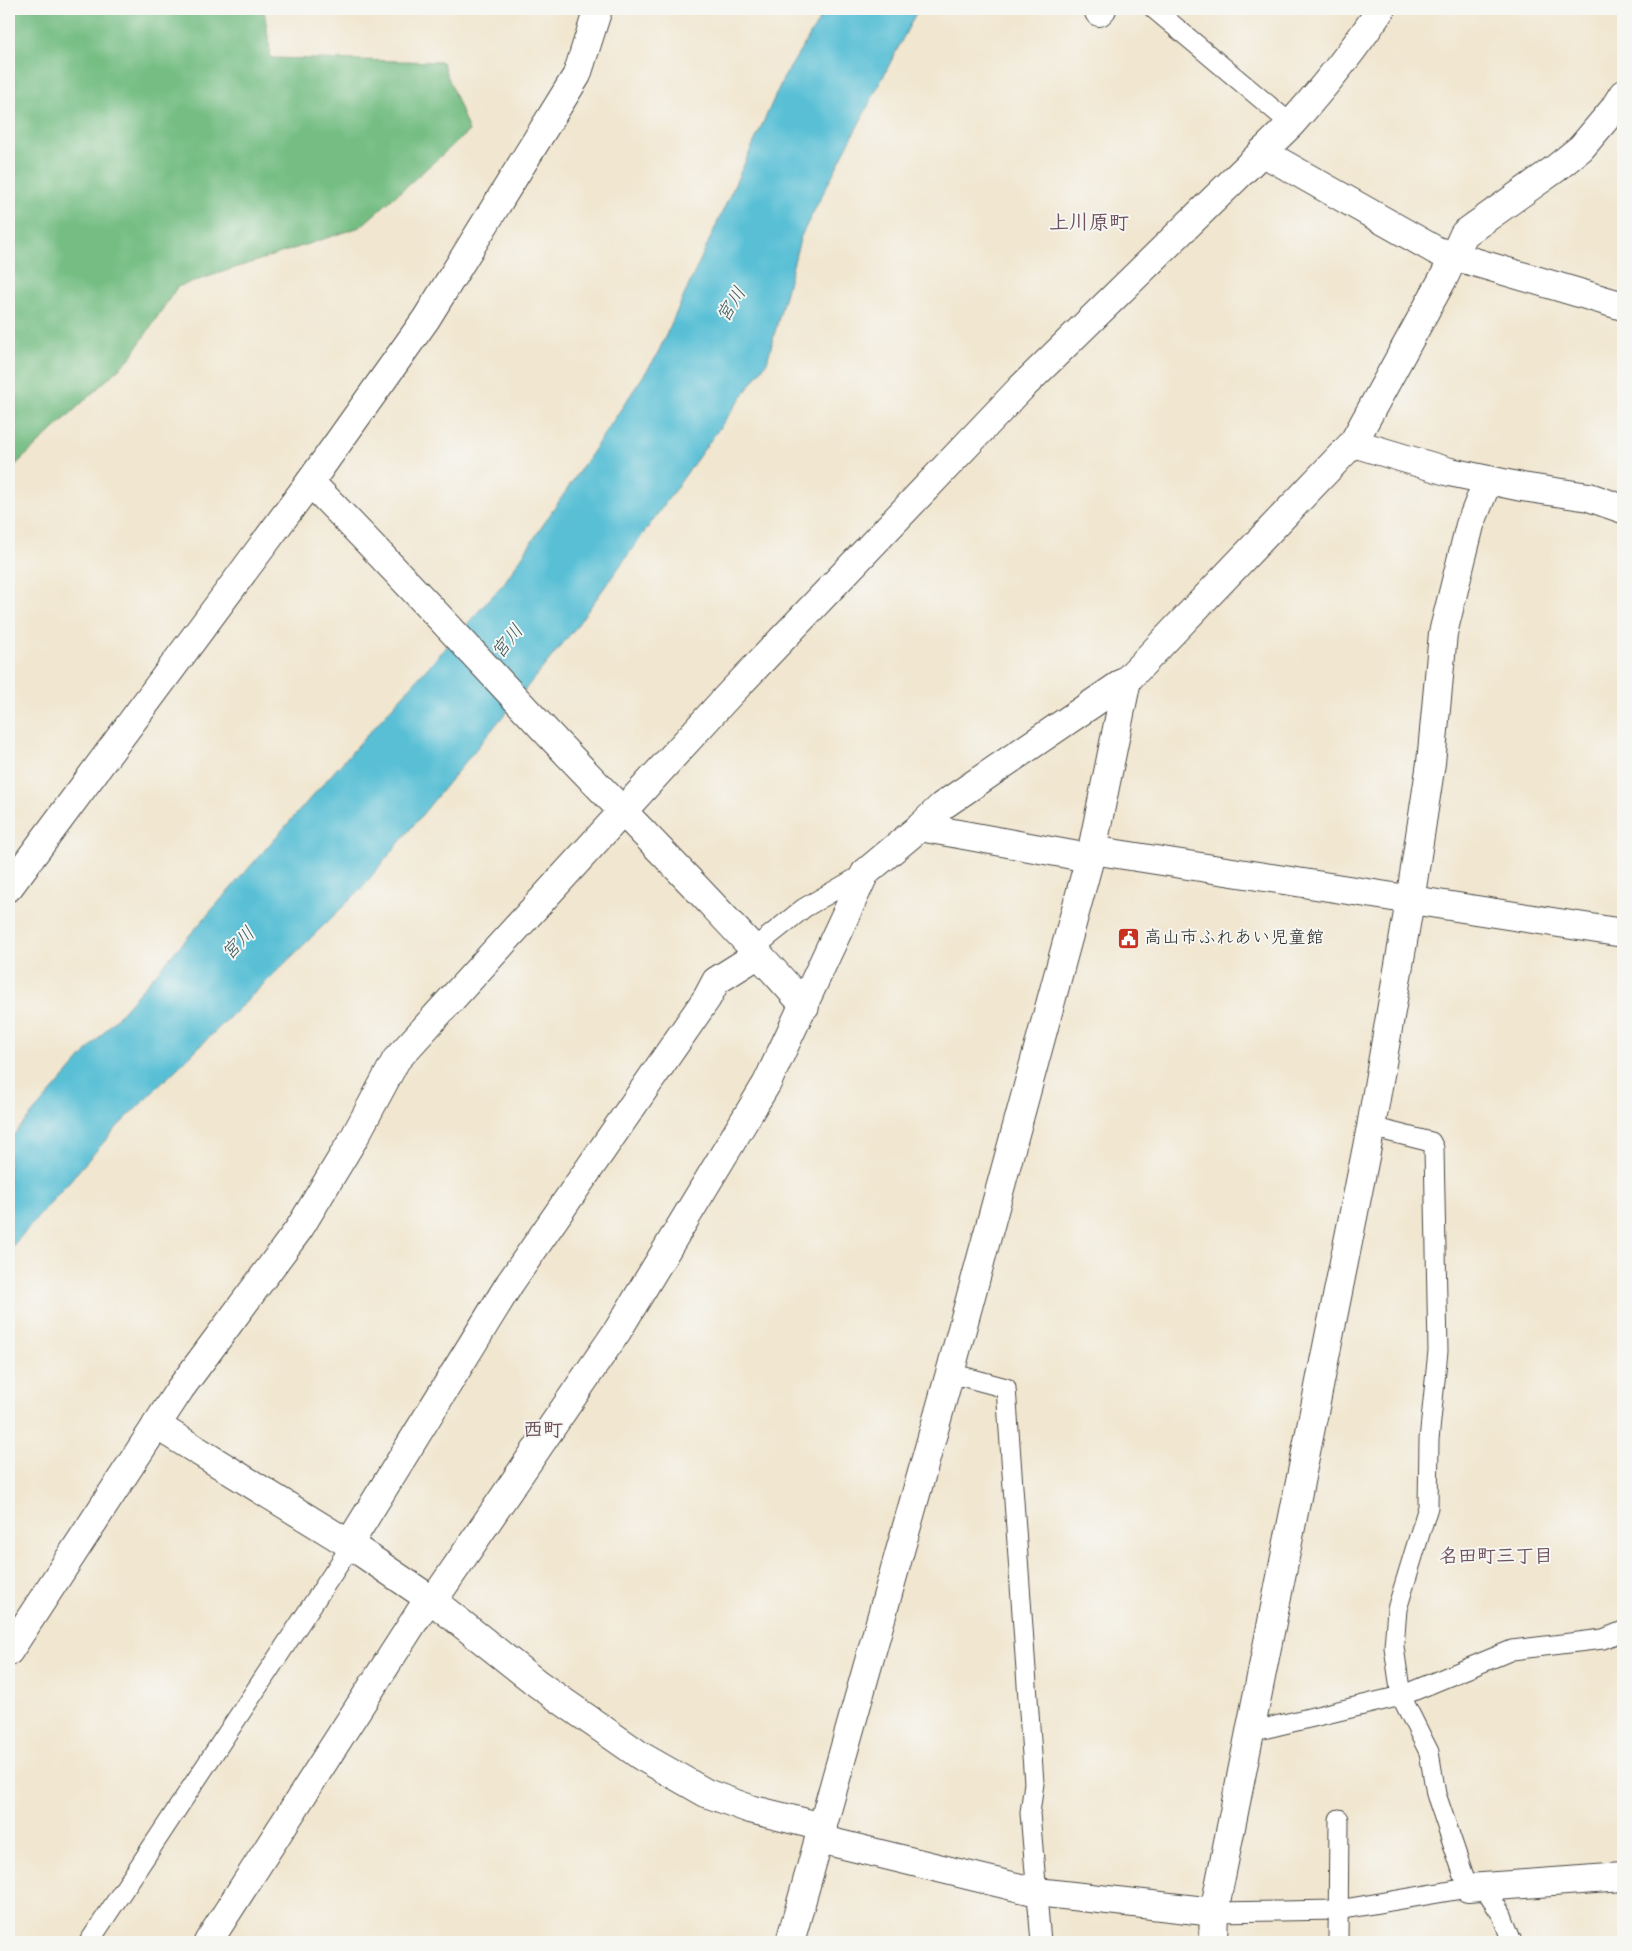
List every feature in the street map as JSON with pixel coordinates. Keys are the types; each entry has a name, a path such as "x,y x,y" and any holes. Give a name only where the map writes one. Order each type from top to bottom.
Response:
{"street":[{"path":"9,887 310,482 426,319 576,75 598,9"},
{"path":"9,1651 180,1389 299,1229 354,1138 396,1060 726,698 1021,388 1291,124 1364,36 1381,9"},
{"path":"208,1942 431,1599 618,1330 767,1083 805,1006 865,873 942,806 1127,680 1353,443 1445,275 1464,234 1555,169 1580,148 1613,110 1623,94"},
{"path":"1262,152 1437,251 1623,306"},
{"path":"1353,443 1450,472 1588,497 1623,509"},
{"path":"1213,1942 1214,1912 1371,1127 1410,901 1431,763 1443,633 1470,525 1488,480"},
{"path":"310,482 390,563 551,737 756,951 805,1006"},
{"path":"790,1942 950,1373 1090,854 1127,680"},
{"path":"920,827 1623,933"},
{"path":"350,1545 510,1283 707,998 716,981 756,951"},
{"path":"156,1425 350,1545 431,1599 538,1684 641,1756 706,1793 821,1833 1038,1892 1214,1912"},
{"path":"1476,1888 1623,1877"}],"lane":[{"path":"1154,9 1291,124"},
{"path":"756,951 804,908 865,873"},
{"path":"1371,1127 1431,1142 1434,1148 1438,1351 1429,1440 1428,1507 1397,1609 1394,1647 1400,1696 1429,1752 1436,1794 1476,1888 1502,1915 1512,1942"},
{"path":"950,1373 1006,1388 1034,1783 1030,1813 1041,1942"},
{"path":"89,1942 350,1545"},
{"path":"1250,1729 1263,1729 1400,1696 1512,1650 1603,1640 1623,1631"},
{"path":"1338,1942 1339,1819"},
{"path":"1214,1912 1338,1910 1476,1888"}],"green space":[{"path":"9,9 264,9 271,58 442,62 469,131 360,227 177,287 130,358 9,471"}],"water":[{"name":"宮川","path":"826,9 918,9 801,236 767,362 573,631 361,889 118,1126 9,1250 9,1140 314,794 504,583 656,357 783,79"}],"place":[{"name":"高山市ふれあい児童館","path":"1128,938"}],"district":[{"name":"上川原町","path":"1089,224"},
{"name":"西町","path":"543,1431"},
{"name":"名田町三丁目","path":"1496,1557"}]}
